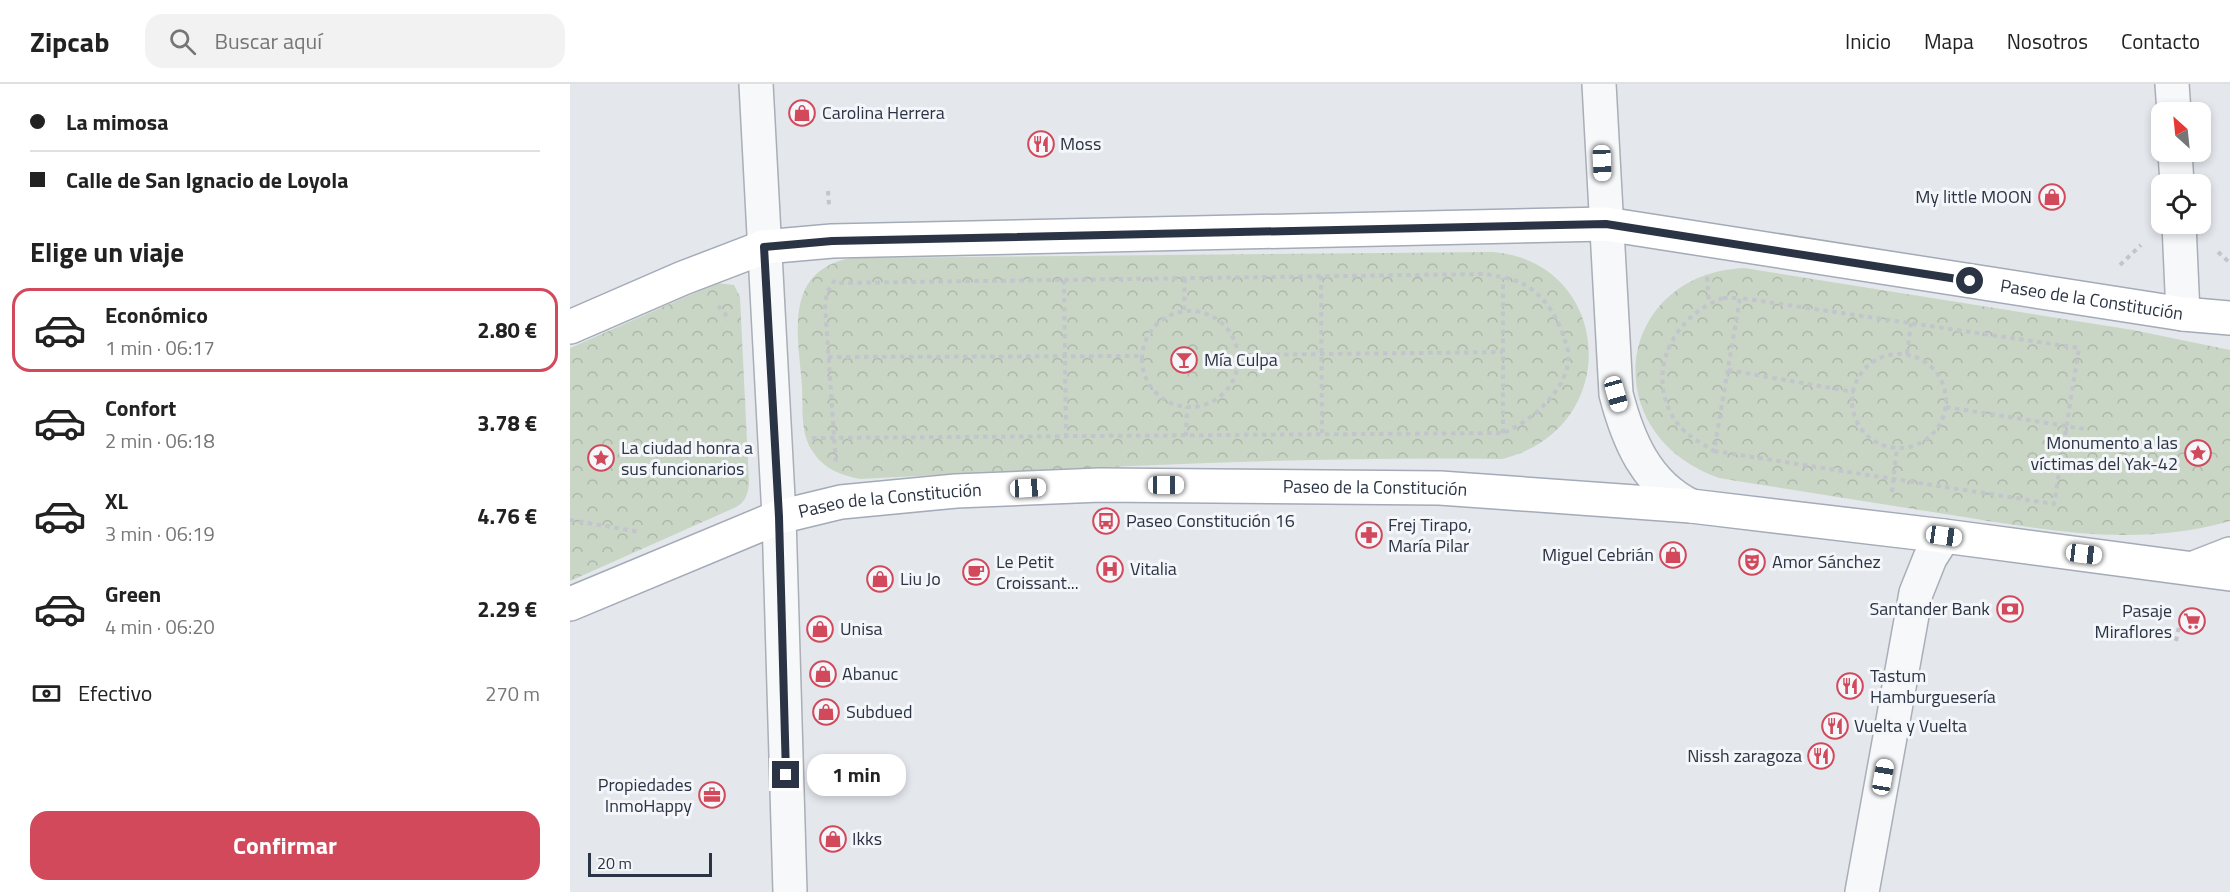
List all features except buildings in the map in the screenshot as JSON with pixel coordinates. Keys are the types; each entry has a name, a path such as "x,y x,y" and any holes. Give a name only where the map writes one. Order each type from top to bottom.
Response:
{"main road":[{"name":"Paseo de la Constitución","path":"570,327 683,278 764,247 832,241 1606,224 2183,314 2230,318"},
{"name":"Paseo de la Constitución","path":"570,604 779,517 841,502 956,491 1112,485 1440,488 1691,507 1944,536 2230,574"},
{"path":"2194,568 2230,554"}],"street":[{"path":"756,84 779,517 790,892"},
{"path":"1599,84 1616,394 1625,427 1639,458 1650,474 1665,489 1691,507"},
{"path":"2172,84 2173,102"},
{"path":"2179,234 2183,314"},
{"path":"1862,892 1916,593 1930,558 1944,536"}],"path":[{"path":"828,191 830,207"},
{"path":"1706,273 1709,303"},
{"path":"805,439 832,436 1066,437 1503,433 1521,426 1535,415 1551,397 1567,366 1568,352 1553,311 1522,283 1487,274 836,283 827,292 825,304 832,436 837,472"},
{"path":"1321,276 1322,433"},
{"path":"1184,310 1185,278"},
{"path":"1503,278 1503,433"},
{"path":"1064,280 1066,437"},
{"path":"1723,298 1740,298 2079,348 2054,504 1714,451 1678,425 1667,407 1662,388 1665,361 1671,339 1688,319 1709,303 1723,298"},
{"path":"1714,451 1740,298"},
{"path":"712,304 720,306 728,322"},
{"path":"1184,310 1200,310 1215,317 1228,327 1236,341 1239,355 1237,373 1230,387 1218,399 1204,406 1187,407 1172,404 1159,397 1149,385 1143,371 1141,356 1145,339 1155,325 1168,315 1184,310"},
{"path":"1906,354 1911,324"},
{"path":"1239,355 1503,352"},
{"path":"1890,354 1906,354 1921,359 1934,368 1947,396 1946,407 1940,425 1930,437 1917,445 1886,447 1872,440 1861,429 1854,415 1854,392 1863,370 1876,360 1890,354"},
{"path":"828,357 1141,356"},
{"path":"1728,370 1854,392"},
{"path":"1186,436 1187,407"},
{"path":"1946,407 2085,429"},
{"path":"1891,496 1897,448"},
{"path":"570,520 629,532 646,532"},
{"path":"2176,641 2181,617"}],"green space":[{"path":"1493,252 1533,263 1562,284 1581,314 1589,348 1585,383 1569,415 1542,442 1502,459 1261,461 860,479 840,473 822,463 813,452 806,437 798,346 799,307 814,276 829,265 851,258"},
{"path":"1744,268 2133,330 2230,350 2230,521 2158,534 2088,534 1719,478 1679,457 1652,427 1638,394 1636,359 1646,325 1668,297 1701,277"},
{"path":"717,283 734,285 740,297 749,483 745,498 734,508 570,581 570,348"}],"place":[{"name":"Carolina Herrera","path":"802,113"},
{"name":"Moss","path":"1041,144"},
{"name":"My little MOON","path":"2052,197"},
{"name":"Mía Culpa","path":"1184,360"},
{"name":"Monumento a las víctimas del Yak-42","path":"2198,453"},
{"name":"La ciudad honra a sus funcionarios","path":"601,458"},
{"name":"Paseo Constitución 16","path":"1106,521"},
{"name":"Frej Tirapo, María Pilar","path":"1369,535"},
{"name":"Miguel Cebrián","path":"1673,555"},
{"name":"Amor Sánchez","path":"1752,562"},
{"name":"Vitalia","path":"1110,569"},
{"name":"Le Petit Croissant...","path":"976,572"},
{"name":"Liu Jo","path":"880,579"},
{"name":"Santander Bank","path":"2010,609"},
{"name":"Pasaje Miraflores","path":"2192,621"},
{"name":"Unisa","path":"820,629"},
{"name":"Abanuc","path":"823,674"},
{"name":"Tastum Hamburguesería","path":"1850,686"},
{"name":"Subdued","path":"826,712"},
{"name":"Vuelta y Vuelta","path":"1835,726"},
{"name":"Nissh zaragoza","path":"1821,756"},
{"name":"Propiedades InmoHappy","path":"712,795"},
{"name":"Ikks","path":"833,839"}],"route":[{"path":"786,775 779,517 764,247 832,241 1606,224 1970,281"}]}
